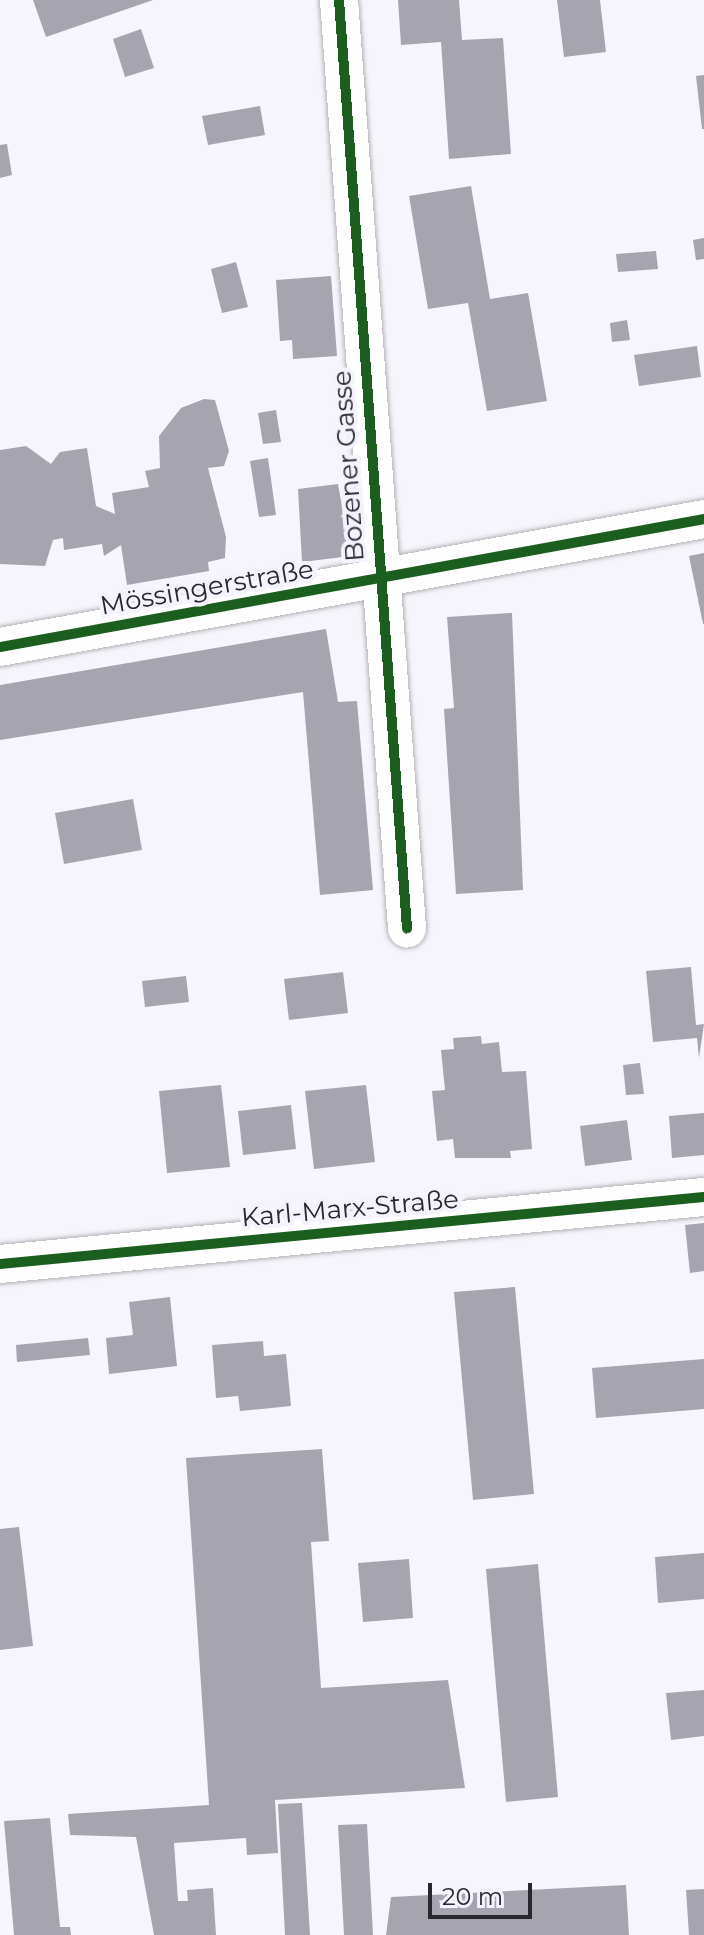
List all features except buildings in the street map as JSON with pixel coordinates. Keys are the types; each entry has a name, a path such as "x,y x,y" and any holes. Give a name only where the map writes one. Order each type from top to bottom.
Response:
{"street":[{"name":"Bozener Gasse","path":"339,0 379,581 407,929"},
{"name":"Mössingerstraße","path":"0,647 379,581 704,519"},
{"name":"Karl-Marx-Straße","path":"0,1264 704,1197"}],"cycle path":[{"path":"339,0 407,929"},
{"path":"0,647 704,519"},
{"path":"0,1264 704,1197"}]}
